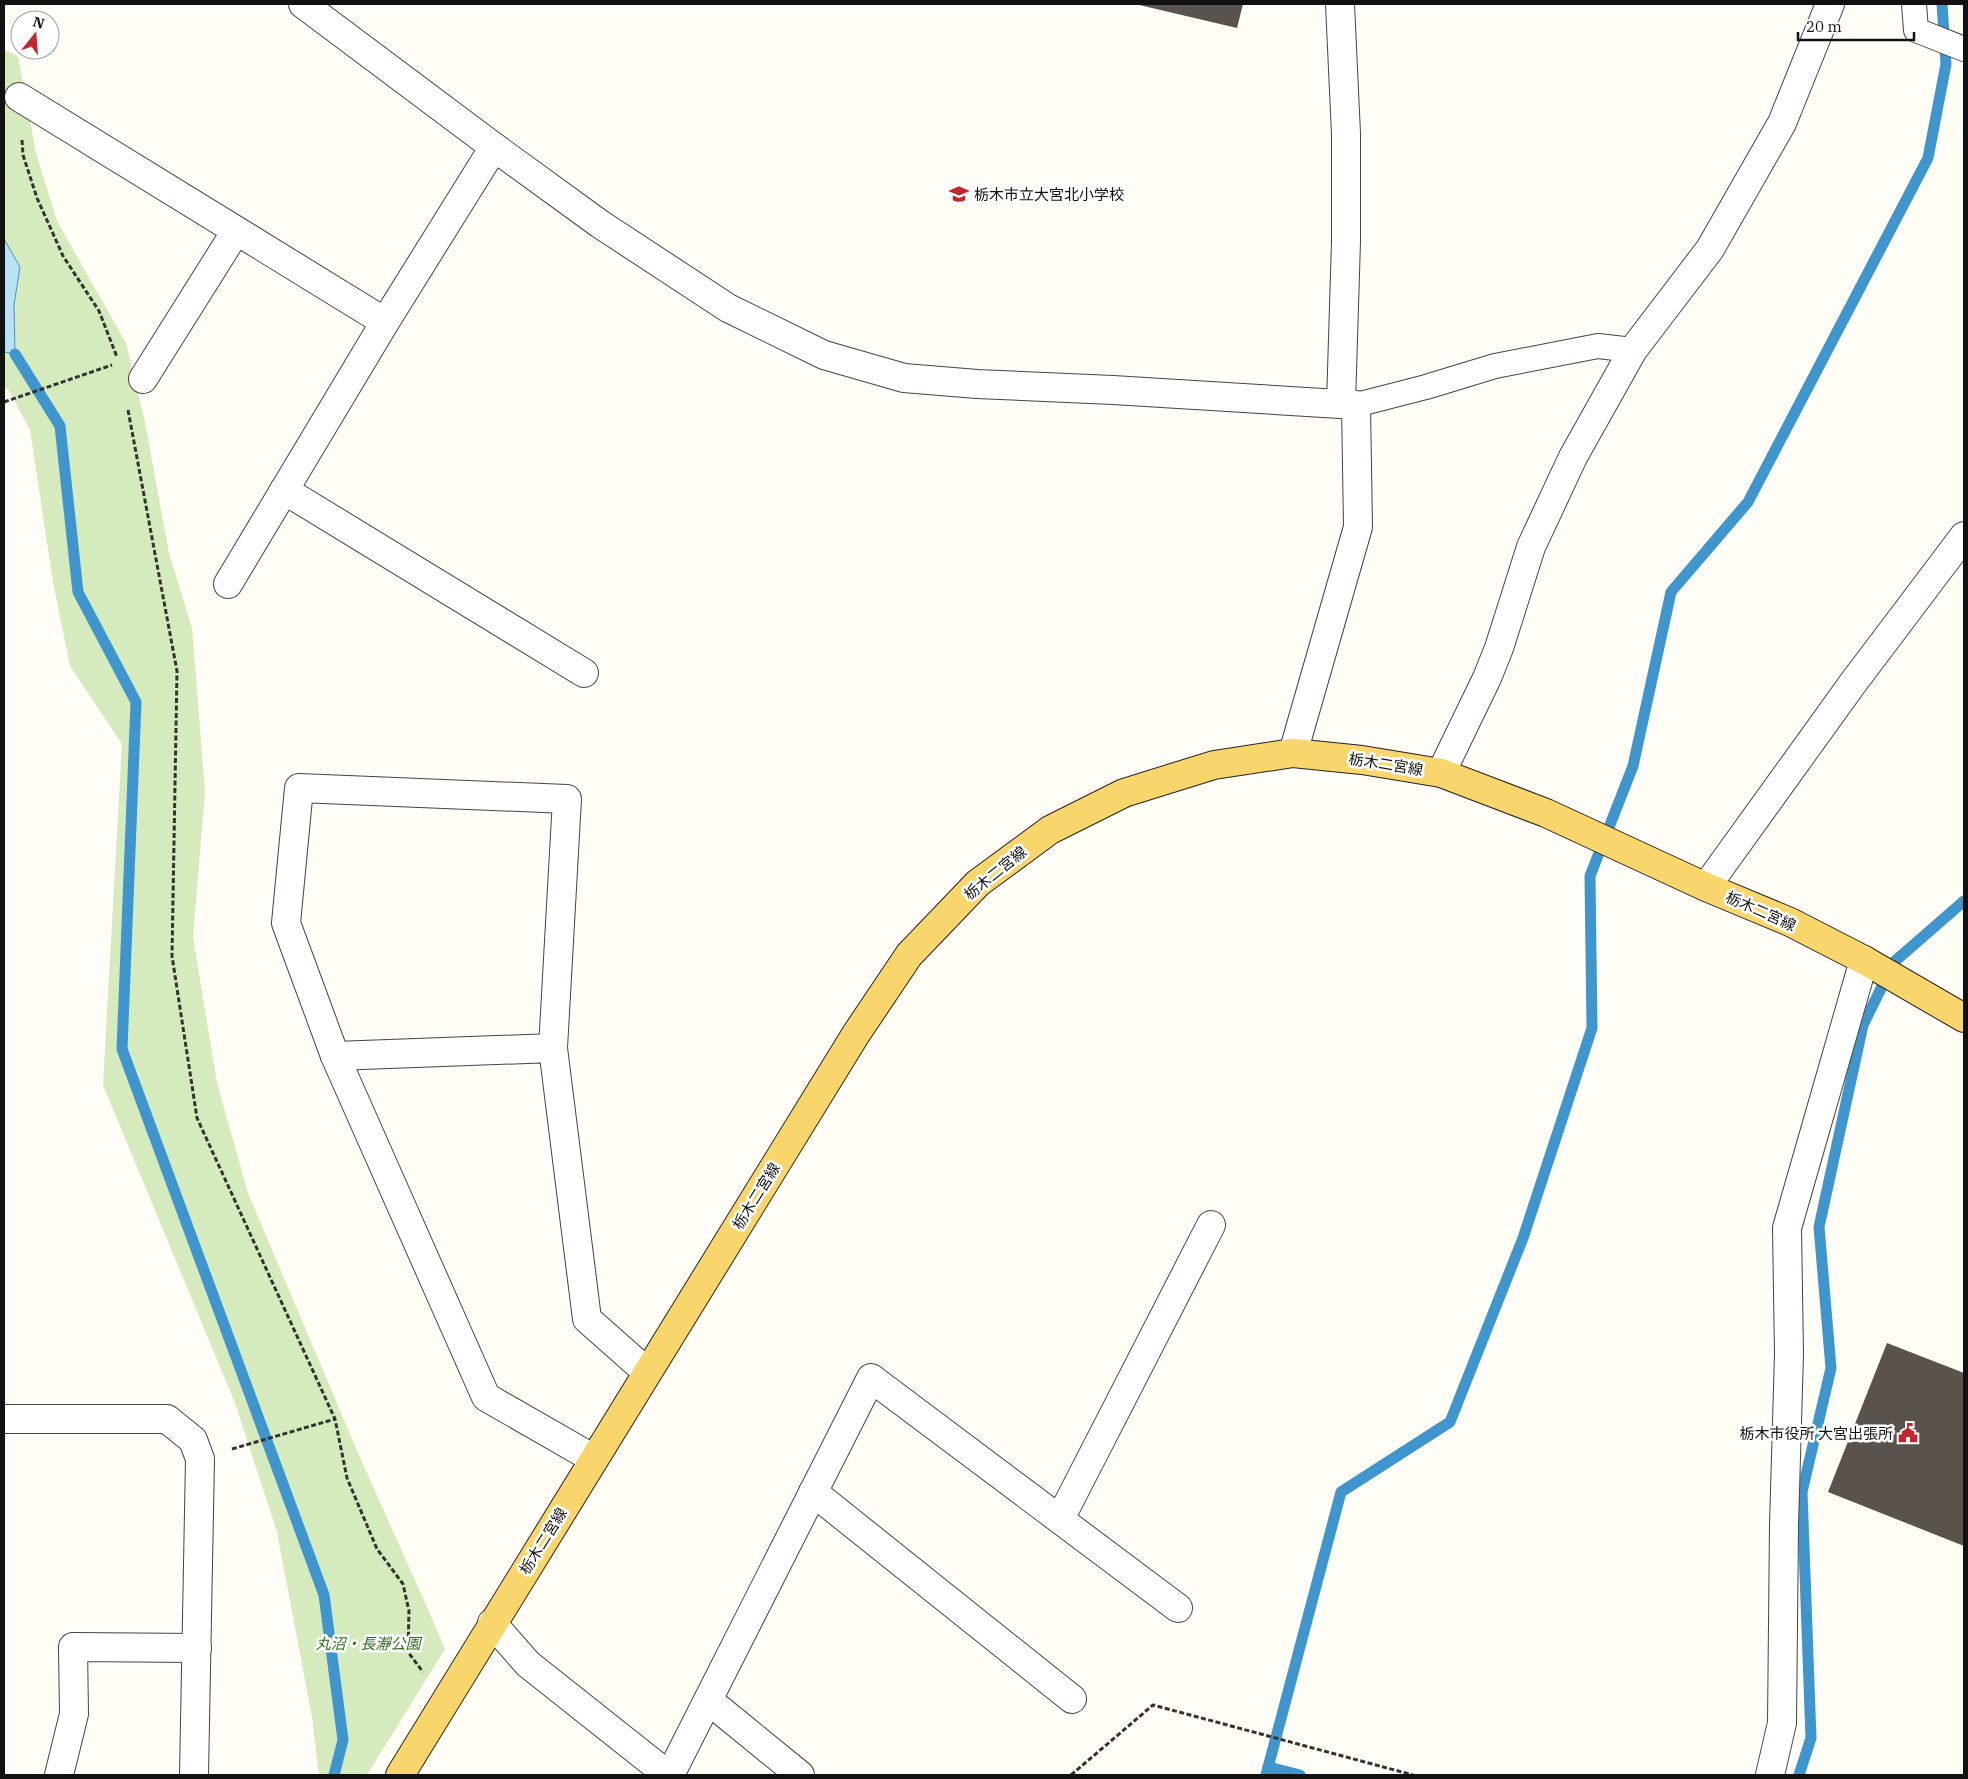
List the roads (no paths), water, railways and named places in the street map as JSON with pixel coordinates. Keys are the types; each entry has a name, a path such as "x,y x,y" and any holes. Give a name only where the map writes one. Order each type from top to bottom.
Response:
{"main road":[{"name":"栃木二宮線","path":"400,1775 856,1034 909,955 978,883 1050,830 1124,793 1214,765 1293,753 1362,760 1441,773 1546,813 1790,922 1864,960 1964,1018"}],"street":[{"path":"303,4 600,224 728,308 824,355 904,378 977,384 1349,404"},
{"path":"1293,753 1358,527 1349,404 1346,163 1340,4"},
{"path":"1441,773 1493,663 1531,547 1573,457 1633,350 1710,249 1782,123 1830,4"},
{"path":"19,97 385,322"},
{"path":"228,584 385,322 494,147"},
{"path":"144,379 236,231"},
{"path":"284,490 584,673"},
{"path":"1706,886 1853,683 1964,536"},
{"path":"594,1459 486,1397 336,1056 286,923 299,788 567,799 553,1048 587,1318 648,1372"},
{"path":"1770,1775 1782,1723 1784,1525 1789,1354 1787,1228 1864,960"},
{"path":"336,1056 553,1048"},
{"path":"1060,1519 1211,1225"},
{"path":"492,1623 528,1664 669,1775 871,1378 1178,1608"},
{"path":"4,1420 167,1420 194,1440 200,1459 194,1775"},
{"path":"813,1492 1072,1699"},
{"path":"59,1775 74,1714 73,1647 197,1648"},
{"path":"708,1700 800,1775"}],"lane":[{"path":"1914,4 1916,30 1964,48"},
{"path":"1349,404 1426,387 1495,366 1598,346 1633,350"}],"water":[{"path":"4,239 20,267 14,305 15,354 4,352"}],"waterway":[{"path":"1266,1775 1341,1492 1450,1422 1523,1238 1592,1028 1590,876 1633,766 1671,592 1748,502 1928,158 1946,64 1942,4"},
{"path":"15,354 60,426 78,592 136,702 122,1049 324,1595 343,1740 334,1775"},
{"path":"1799,1775 1811,1738 1802,1492 1831,1368 1819,1227 1863,1025 1894,962 1964,901"},
{"path":"1268,1767 1300,1775"}],"place":[{"name":"栃木市立大宮北小学校","path":"959,194"},
{"name":"栃木市役所 大宮出張所","path":"1908,1433"}],"park label":[{"name":"丸沼・長瀞公園","path":"368,1643"}]}
